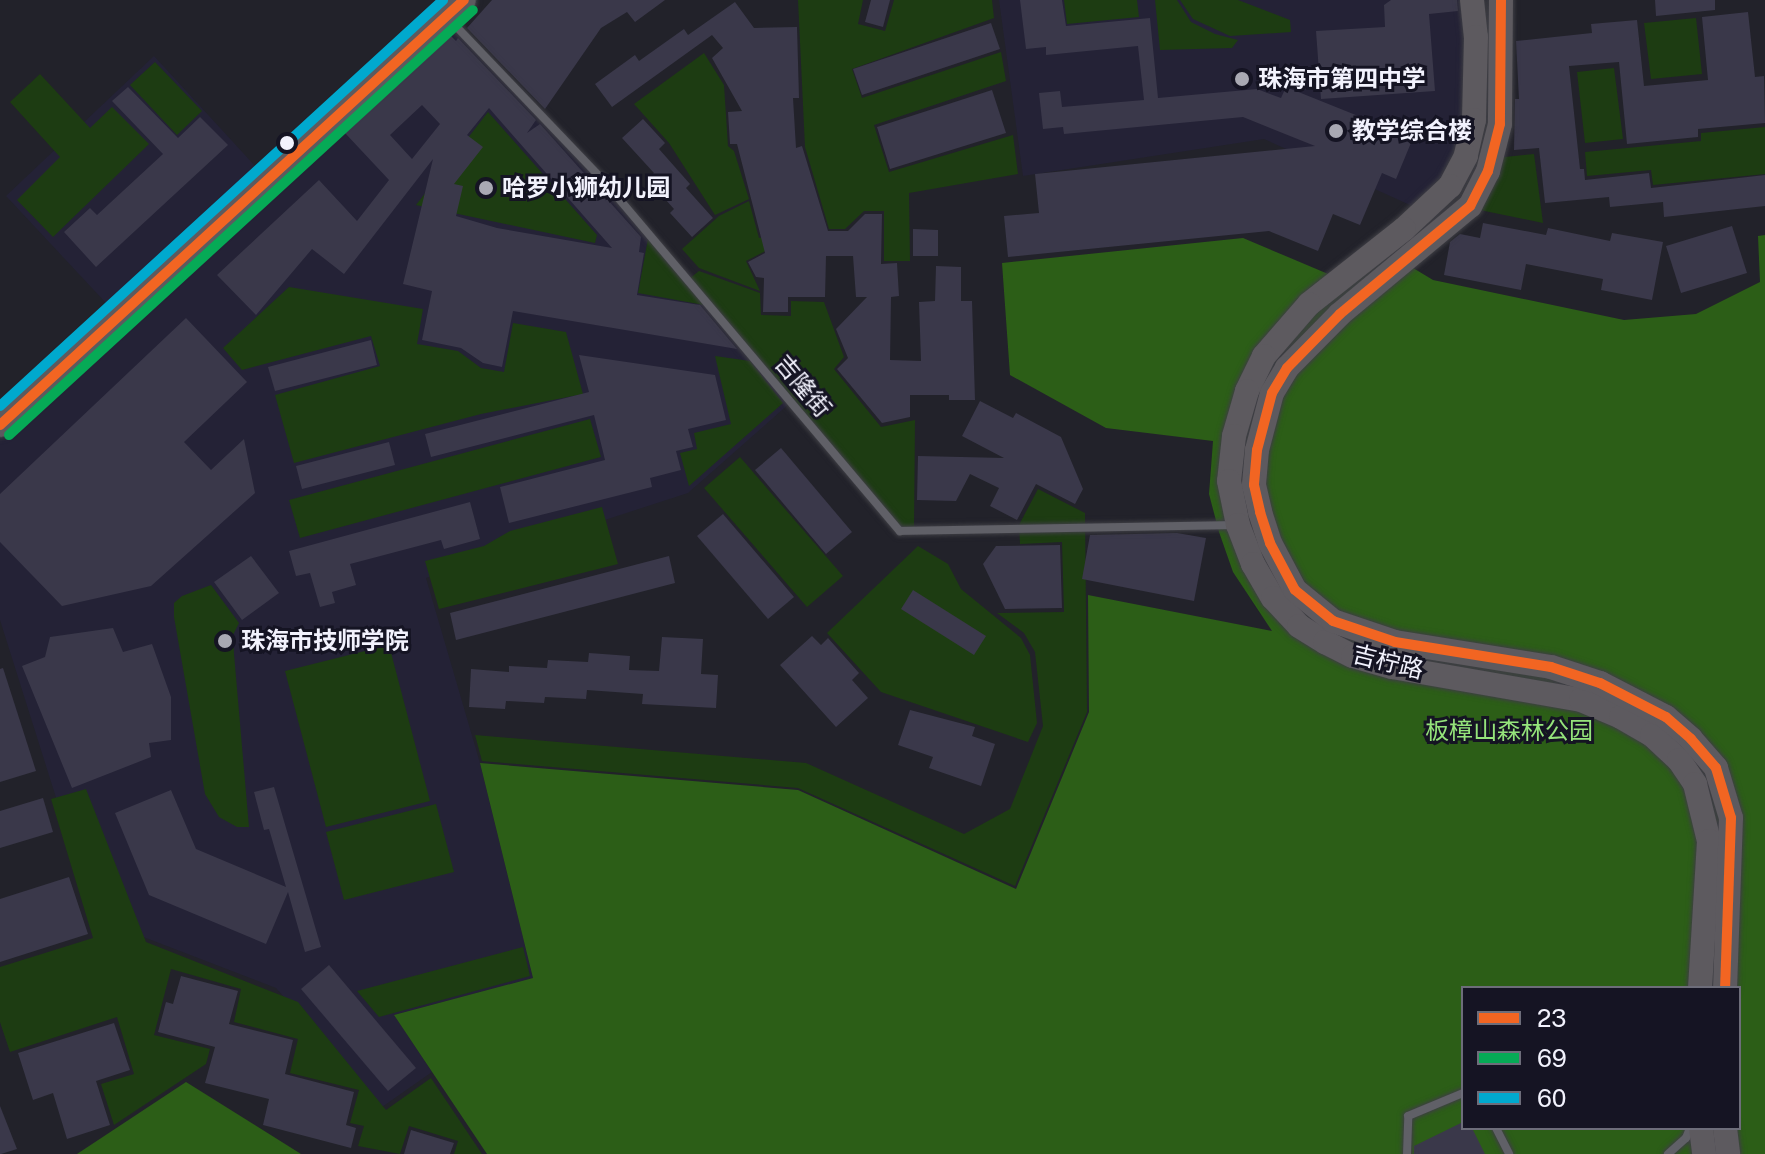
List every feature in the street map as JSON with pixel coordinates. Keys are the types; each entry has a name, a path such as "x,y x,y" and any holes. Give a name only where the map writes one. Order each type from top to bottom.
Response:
{"main road":[{"name":"吉柠路","path":"1472,0 1476,37 1474,120 1466,156 1450,186 1404,229 1309,304 1264,356 1247,391 1234,436 1229,481 1238,525 1253,564 1273,598 1299,626 1325,642 1353,656 1392,667 1581,700 1621,717 1652,735 1679,760 1695,784 1709,841 1700,986"},
{"name":"吉柠路","path":"1501,0 1500,124 1488,171 1470,206 1340,314 1287,368 1272,393 1259,438 1254,485 1260,512 1270,543 1295,590 1333,621 1395,642 1551,667 1600,683 1657,711 1691,739 1716,768 1731,818 1725,986"},
{"path":"0,425 455,8"},
{"path":"1701,1130 1704,1154"},
{"path":"1725,1130 1728,1154"}],"lane":[{"name":"吉隆街","path":"455,8 900,531 1238,525"},
{"path":"1407,1154 1408,1116 1461,1094"},
{"path":"1497,1130 1509,1154"},
{"path":"1668,1154 1686,1138 1689,1130"}],"shaded area":[{"name":"珠海市第四中学","path":"999,0 1472,0 1465,155 1415,218 1410,205 1264,139 1023,176"},
{"name":"珠海市技师学院","path":"447,17 603,181 790,403 688,493 426,578 480,763 533,978 394,1015 432,1072 382,1107 276,988 94,918 0,620 0,426 119,317 6,196 154,56 268,180"}],"green space":[{"path":"798,0 863,0 858,24 885,31 894,0 992,0 994,18 852,69 862,98 1001,52 1006,81 874,125 889,172 1013,135 1018,174 909,193 910,261 884,261 884,211 864,211 845,229 829,229 805,147"},
{"path":"1064,0 1137,0 1139,17 1067,24"},
{"path":"1155,0 1177,0 1191,22 1215,34 1238,40 1232,48 1160,50"},
{"path":"1180,0 1238,0 1290,20 1291,32 1230,36 1193,19"},
{"path":"1696,18 1702,74 1651,79 1644,23"},
{"path":"704,53 724,85 728,146 734,151 749,199 715,215 669,143 634,104"},
{"path":"155,62 202,111 177,135 130,85"},
{"path":"1614,68 1623,139 1585,143 1577,72"},
{"path":"40,74 90,128 112,107 149,144 53,237 17,200 60,157 10,102"},
{"path":"488,112 597,235 595,243 416,205"},
{"path":"1765,127 1765,174 1653,185 1651,170 1587,176 1585,152 1701,141 1701,133"},
{"path":"1534,154 1543,223 1475,209 1496,158"},
{"path":"749,201 759,238 789,230 791,238 746,261 760,291 699,268 682,249 719,216"},
{"name":"板樟山森林公园","path":"1765,235 1765,1154 487,1154 394,1015 533,978 480,763 798,790 1016,889 1089,712 1088,595 1272,631 1233,572 1219,532 1209,494 1213,441 1106,428 1010,375 1002,263 1243,238 1340,279 1380,248 1433,280 1624,320 1696,314 1760,282 1758,236"},
{"path":"648,239 704,305 638,293"},
{"path":"699,271 760,293 761,315 791,316 791,301 824,302 844,357 834,369 881,427 915,420 914,527 901,527 689,279"},
{"path":"289,287 423,309 417,344 458,351 481,368 504,372 513,323 566,332 583,394 481,414 294,463 275,395 380,366 371,336 242,370 223,348"},
{"path":"715,356 750,361 783,403 689,486 680,453 697,449 694,433 731,424"},
{"path":"590,419 601,457 300,538 289,500"},
{"path":"740,457 843,576 807,607 704,488"},
{"path":"1038,489 1085,513 1087,712 1015,886 798,788 482,761 475,735 806,763 964,834 1010,809 1043,726 1035,652 1024,633 997,613 1064,612 1062,542 1020,544 1019,525"},
{"path":"602,507 618,564 439,609 425,561 484,546 510,531"},
{"path":"918,546 948,564 961,589 1021,638 1030,655 1037,723 1028,742 881,692 827,633"},
{"path":"211,585 239,623 233,635 249,827 237,827 219,817 205,794 174,617 174,603 182,596"},
{"path":"389,645 430,801 326,827 285,671"},
{"path":"86,789 146,942 298,1002 386,1110 431,1078 482,1154 454,1154 458,1141 409,1126 400,1154 358,1146 364,1126 350,1123 359,1090 290,1073 298,1039 234,1022 241,989 171,969 154,1035 210,1049 206,1064 114,1125 101,1084 134,1074 117,1017 10,1052 0,1022 0,967 93,938 51,799"},
{"path":"436,804 454,872 344,900 326,832"},
{"path":"523,947 530,976 379,1017 357,991"},
{"path":"186,1082 301,1154 77,1154"}],"building":[{"path":"492,0 665,0 635,22 627,12 601,28 545,109 467,28"},
{"path":"871,0 890,0 883,27 865,22"},
{"path":"1020,0 1062,0 1066,26 1150,18 1158,98 1257,89 1281,98 1286,87 1413,138 1396,179 1382,173 1360,225 1333,214 1318,251 1269,231 1008,257 1004,216 1039,213 1035,174 1315,146 1243,117 1064,134 1063,127 1043,129 1039,93 1060,91 1062,107 1144,100 1138,46 1046,55 1046,47 1026,49"},
{"path":"1391,0 1457,0 1458,11 1429,14 1435,91 1321,99 1316,31 1385,27 1384,5"},
{"path":"1655,0 1715,0 1715,10 1656,16"},
{"path":"735,2 754,28 797,27 799,98 793,98 796,148 802,146 828,231 848,231 865,214 882,214 881,264 897,263 899,296 891,297 890,360 921,361 919,302 935,301 936,266 961,267 961,301 972,301 975,400 949,400 949,395 910,395 910,417 882,423 837,369 848,358 836,329 867,297 856,297 853,256 826,256 825,297 788,297 788,312 763,312 764,278 756,277 748,262 765,253 737,144 730,144 728,112 742,111 712,58 723,48 712,35 612,107 595,84 635,55 639,61 684,29 688,35"},
{"path":"1748,12 1755,77 1764,76 1765,123 1698,129 1698,137 1627,144 1619,62 1569,66 1580,169 1584,169 1585,180 1649,173 1651,188 1765,175 1765,206 1664,217 1663,202 1610,207 1609,197 1545,203 1539,148 1514,150 1515,99 1519,99 1516,41 1592,33 1591,24 1637,20 1644,86 1708,80 1702,17"},
{"path":"991,23 1000,49 862,95 853,69"},
{"name":"哈罗小狮幼儿园","path":"451,36 456,41 458,38 536,120 527,133 540,124 641,237 639,252 644,253 637,295 700,305 737,349 513,311 502,367 483,363 461,348 422,340 432,291 403,284 433,159 344,274 312,249 256,315 217,275 319,180 357,221 389,180 345,133","holes":["422,105 440,124 412,159 390,135","489,108 517,140 612,248 497,228 456,216 463,186 454,184 483,147 467,135"]},
{"path":"128,87 178,138 200,117 228,145 96,267 64,232 90,208 97,215 163,154 112,101"},
{"path":"992,90 1006,133 890,169 877,127"},
{"path":"643,119 665,143 659,149 690,184 686,188 713,218 692,237 670,213 674,209 647,179 654,173 622,138"},
{"path":"1483,223 1546,235 1548,228 1610,241 1612,233 1663,242 1652,300 1601,290 1603,279 1526,264 1521,290 1444,275 1450,242 1460,234 1480,238"},
{"path":"1732,226 1747,273 1681,293 1666,246"},
{"path":"913,229 938,230 938,256 913,256"},
{"path":"186,318 247,382 184,442 211,470 244,439 255,493 151,586 62,606 0,542 0,494"},
{"path":"371,340 377,365 275,391 268,367"},
{"path":"579,355 715,375 726,420 688,429 693,447 676,451 681,470 650,478 652,487 509,523 500,487 605,460 594,415 431,457 425,434 589,392"},
{"path":"980,401 1013,418 1016,413 1061,437 1083,489 1075,504 1036,484 1017,520 990,506 999,488 970,474 956,501 917,500 918,456 1004,458 962,436"},
{"path":"389,442 395,465 302,489 296,466"},
{"path":"781,448 852,532 826,554 755,470"},
{"path":"470,502 480,539 444,549 441,540 350,564 356,585 332,592 335,603 320,607 310,573 296,576 289,551"},
{"path":"723,514 794,597 768,619 697,536"},
{"path":"1177,533 1206,538 1194,601 1082,579 1090,535"},
{"path":"1060,545 1062,608 1005,609 983,564 996,546"},
{"path":"251,556 279,593 242,620 214,582"},
{"path":"669,556 675,583 456,640 450,613"},
{"path":"913,590 986,636 974,655 901,609"},
{"path":"113,628 123,652 152,644 171,697 171,740 149,743 151,757 72,788 22,666 45,657 50,637"},
{"path":"812,636 821,645 828,638 859,673 852,680 868,698 836,727 780,665"},
{"path":"662,637 703,639 701,674 718,675 716,708 642,704 643,694 587,690 586,699 545,697 544,703 506,701 505,709 469,707 471,669 509,672 509,666 547,668 548,660 588,662 589,653 630,656 629,670 659,671"},
{"path":"3,668 36,771 0,782 0,669"},
{"path":"910,710 975,727 972,736 995,744 981,786 929,768 933,757 898,745"},
{"path":"274,787 321,947 305,952 288,892 266,944 149,895 115,813 171,790 196,849 286,887 269,829 264,830 254,792"},
{"path":"43,798 53,832 0,848 0,811"},
{"path":"69,877 88,934 0,962 0,899"},
{"path":"329,965 416,1068 388,1091 301,989"},
{"path":"181,976 238,991 229,1024 293,1040 285,1074 354,1092 346,1125 356,1128 351,1148 263,1125 269,1099 205,1083 215,1047 158,1032 166,1002 173,1004"},
{"path":"114,1023 130,1070 96,1081 110,1125 67,1139 53,1093 33,1100 18,1053"},
{"path":"0,1106 17,1149 1,1154 0,1154"},
{"path":"1461,1123 1461,1130 1473,1130 1485,1154 1414,1154 1414,1146"},
{"path":"411,1130 454,1143 450,1154 404,1154"}],"transit line":[{"name":"60","path":"0,406 443,0"},
{"name":"23","path":"0,425 464,0"},
{"name":"23","path":"1501,0 1500,124 1488,171 1470,206 1340,314 1287,368 1272,393 1257,450 1254,485 1260,512 1270,543 1295,590 1333,621 1395,642 1551,667 1600,683 1666,717 1691,739 1716,768 1731,818 1725,986"},
{"name":"69","path":"9,435 473,10"}],"place":[{"name":"珠海市第四中学","path":"1242,79"},
{"name":"教学综合楼","path":"1336,131"},
{"name":"哈罗小狮幼儿园","path":"486,188"},
{"name":"珠海市技师学院","path":"225,641"}]}
